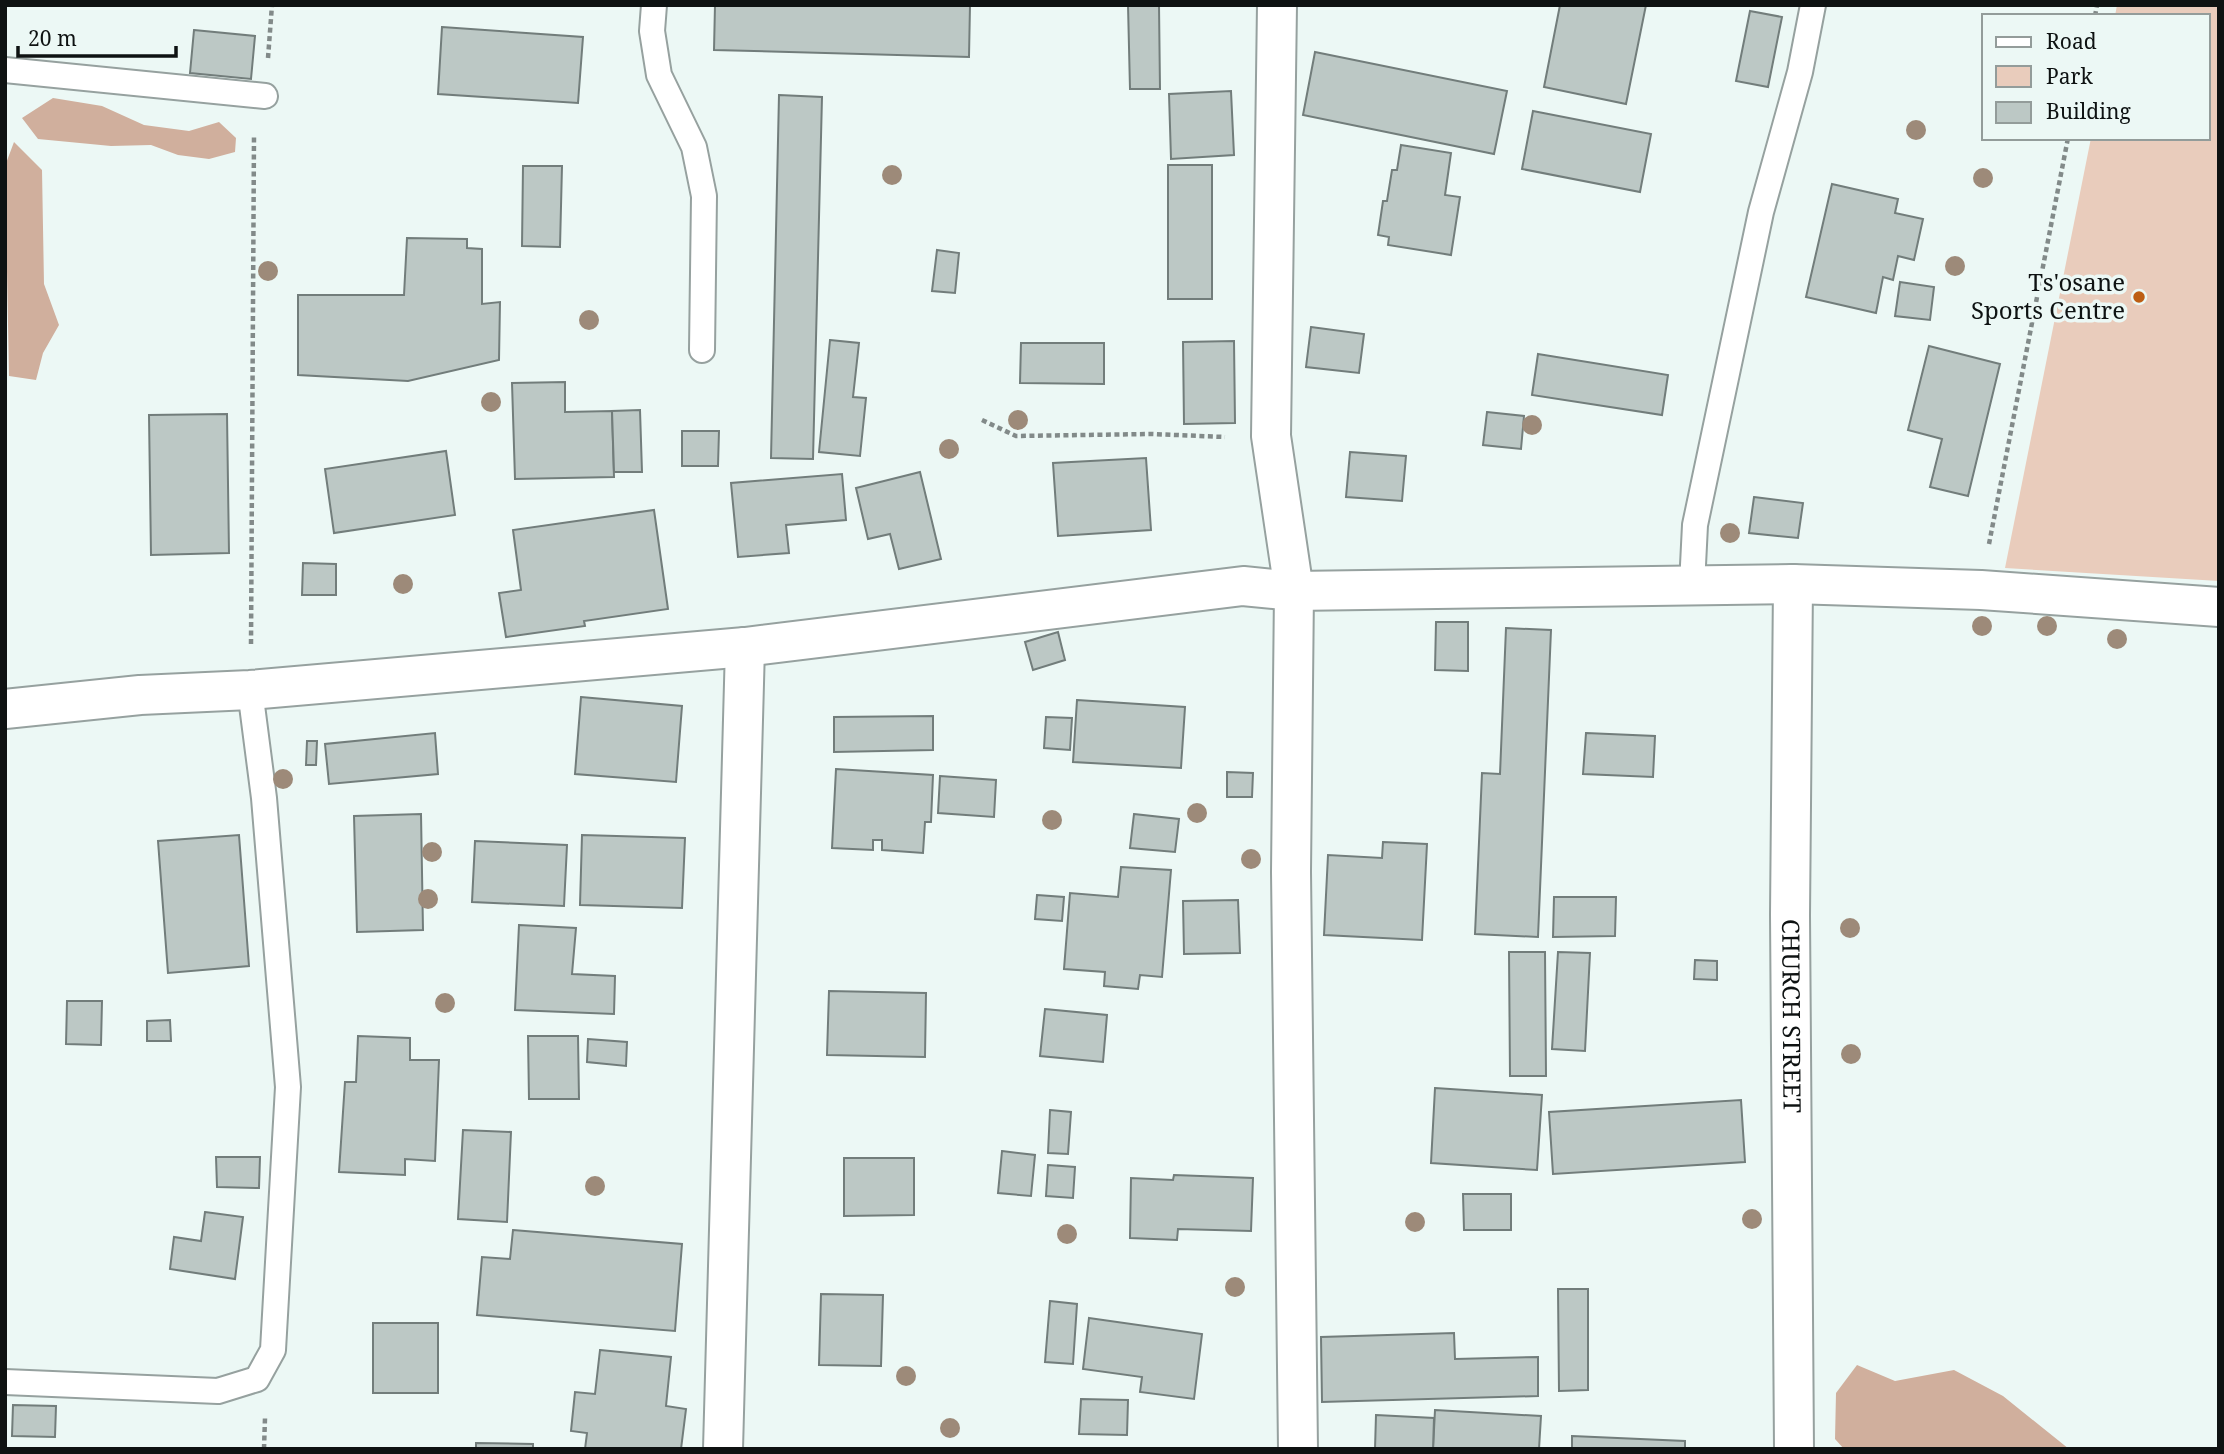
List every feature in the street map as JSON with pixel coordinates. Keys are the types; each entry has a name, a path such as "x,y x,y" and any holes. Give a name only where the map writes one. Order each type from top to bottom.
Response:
{"street":[{"path":"1277,5 1272,436 1294,591 1291,872 1298,1449"},
{"path":"5,709 140,695 250,690 745,647 1243,586 1294,591 1793,584 1981,590 2219,607"},
{"name":"CHURCH STREET","path":"1793,584 1790,915 1794,1449"},
{"path":"723,1449 745,647"}],"lane":[{"path":"654,5 652,31 659,75 694,147 704,196 702,350"},
{"path":"1692,585 1695,524 1761,212 1800,72 1813,5"},
{"path":"5,70 265,96"},
{"path":"5,1382 218,1391 257,1380 273,1350 288,1087 264,798 250,690"}],"path":[{"path":"250,690 254,130 265,96 272,5"},
{"path":"1981,590 2068,140"},
{"path":"982,421 1016,436 1272,436"}],"green space":[{"name":"Ts'osane Sports Centre","path":"2117,5 2219,5 2219,581 2005,568 2091,140 2210,140 2210,14 2115,14"}],"shaded area":[{"path":"53,98 102,106 144,125 189,131 219,122 236,138 235,152 209,159 178,155 151,145 111,146 38,139 22,118"},
{"path":"14,142 42,170 44,284 59,325 43,353 36,380 9,376 5,166"},
{"path":"1857,1365 1895,1381 1954,1370 2003,1396 2069,1449 1844,1449 1835,1439 1836,1393"}],"building":[{"path":"715,5 970,5 969,57 714,50"},
{"path":"1128,5 1159,5 1160,89 1130,89"},
{"path":"1560,5 1646,5 1626,104 1544,87"},
{"path":"1750,11 1782,17 1768,87 1736,81"},
{"path":"442,27 583,37 578,103 438,94"},
{"path":"194,30 255,36 251,79 190,73"},
{"path":"1315,52 1507,91 1494,154 1303,115"},
{"path":"1231,91 1234,155 1171,159 1169,94"},
{"path":"779,95 822,97 813,459 771,458"},
{"path":"1533,111 1651,134 1640,192 1522,169"},
{"path":"1401,145 1451,153 1445,195 1460,197 1451,255 1388,245 1389,237 1378,235 1383,201 1387,201 1392,170 1397,170"},
{"path":"1168,165 1212,165 1212,299 1168,299"},
{"path":"523,166 562,166 560,247 522,246"},
{"path":"1832,184 1898,199 1895,213 1923,219 1914,260 1898,256 1893,280 1883,277 1876,313 1806,297"},
{"path":"407,238 467,239 467,248 482,249 482,304 500,302 499,360 408,381 298,375 298,295 404,295"},
{"path":"937,250 959,253 955,293 932,291"},
{"path":"1900,282 1934,287 1930,320 1895,316"},
{"path":"1311,327 1364,334 1359,373 1306,367"},
{"path":"830,340 859,343 853,397 866,398 860,456 819,452"},
{"path":"1234,341 1235,423 1184,424 1183,342"},
{"path":"1021,343 1104,343 1104,384 1020,383"},
{"path":"1929,346 2000,364 1968,496 1930,487 1942,439 1908,430"},
{"path":"1538,354 1668,375 1662,415 1532,395"},
{"path":"565,382 565,412 612,411 614,477 515,479 512,383"},
{"path":"640,410 642,472 614,472 612,411"},
{"path":"1487,412 1524,416 1521,449 1483,445"},
{"path":"227,414 229,553 151,555 149,415"},
{"path":"682,431 719,431 718,466 682,466"},
{"path":"446,451 455,515 334,533 325,469"},
{"path":"1350,452 1406,456 1402,501 1346,497"},
{"path":"1146,458 1151,530 1058,536 1053,463"},
{"path":"920,472 941,559 899,569 890,534 868,539 856,488"},
{"path":"842,474 846,520 786,525 789,553 738,557 731,483"},
{"path":"1754,497 1803,503 1798,538 1749,533"},
{"path":"654,510 668,609 584,621 585,626 506,637 499,593 521,590 513,530"},
{"path":"303,563 336,564 336,595 302,595"},
{"path":"1436,622 1468,622 1468,671 1435,670"},
{"path":"1506,628 1551,630 1538,937 1475,934 1482,773 1500,774"},
{"path":"1058,632 1065,660 1033,670 1025,642"},
{"path":"581,697 682,706 676,782 575,774"},
{"path":"1077,700 1185,707 1181,768 1073,762"},
{"path":"933,716 933,750 834,752 834,717"},
{"path":"1046,717 1072,718 1070,750 1044,748"},
{"path":"435,733 438,774 329,784 325,744"},
{"path":"1586,733 1655,736 1653,777 1583,774"},
{"path":"307,741 317,741 316,765 306,765"},
{"path":"836,769 933,775 931,822 925,822 923,853 882,850 882,840 873,840 873,850 832,848"},
{"path":"1227,772 1253,773 1252,797 1227,797"},
{"path":"940,776 996,780 994,817 938,813"},
{"path":"421,814 423,930 357,932 354,816"},
{"path":"1134,814 1179,819 1175,852 1130,848"},
{"path":"239,835 249,966 168,973 158,841"},
{"path":"582,835 685,838 682,908 580,905"},
{"path":"475,841 567,845 564,906 472,902"},
{"path":"1383,842 1427,844 1422,940 1324,935 1328,855 1382,858"},
{"path":"1121,867 1171,870 1162,977 1140,975 1138,989 1104,986 1105,972 1064,969 1070,893 1118,897"},
{"path":"1037,895 1064,897 1062,921 1035,919"},
{"path":"1554,897 1616,897 1615,936 1553,937"},
{"path":"1238,900 1240,953 1184,954 1183,901"},
{"path":"519,925 576,928 572,974 615,976 614,1014 515,1010"},
{"path":"1509,952 1545,952 1546,1076 1510,1076"},
{"path":"1558,952 1590,953 1585,1051 1552,1049"},
{"path":"1695,960 1717,961 1717,980 1694,979"},
{"path":"829,991 926,993 925,1057 827,1055"},
{"path":"67,1001 102,1001 101,1045 66,1044"},
{"path":"1045,1009 1107,1015 1103,1062 1040,1056"},
{"path":"170,1020 171,1041 147,1041 147,1021"},
{"path":"358,1036 410,1038 410,1060 439,1060 435,1161 405,1159 405,1175 339,1172 345,1082 356,1082"},
{"path":"528,1036 578,1036 579,1099 529,1099"},
{"path":"588,1039 627,1042 626,1066 587,1062"},
{"path":"1435,1088 1542,1095 1537,1170 1431,1163"},
{"path":"1741,1100 1745,1162 1553,1174 1549,1112"},
{"path":"1050,1110 1071,1112 1068,1154 1048,1153"},
{"path":"463,1130 511,1132 507,1222 458,1219"},
{"path":"1002,1151 1035,1155 1031,1196 998,1193"},
{"path":"216,1157 260,1157 259,1188 217,1187"},
{"path":"844,1158 914,1158 914,1215 844,1216"},
{"path":"1048,1165 1075,1167 1073,1198 1046,1196"},
{"path":"1174,1175 1253,1178 1251,1231 1178,1229 1177,1240 1130,1238 1131,1178 1173,1180"},
{"path":"1463,1194 1511,1194 1511,1230 1464,1230"},
{"path":"205,1212 243,1217 235,1279 170,1269 174,1237 201,1241"},
{"path":"513,1230 682,1244 675,1331 477,1315 482,1257 510,1259"},
{"path":"1558,1289 1588,1289 1588,1390 1559,1391"},
{"path":"821,1294 883,1295 881,1366 819,1365"},
{"path":"1050,1301 1077,1304 1073,1364 1045,1362"},
{"path":"1089,1318 1202,1334 1194,1399 1140,1392 1142,1377 1083,1369"},
{"path":"373,1323 438,1323 438,1393 373,1393"},
{"path":"1454,1333 1455,1359 1538,1357 1538,1396 1322,1402 1321,1337"},
{"path":"600,1350 671,1357 666,1406 686,1409 681,1449 585,1449 587,1433 571,1431 575,1392 595,1394"},
{"path":"1081,1399 1128,1400 1127,1435 1079,1434"},
{"path":"13,1405 56,1406 55,1437 12,1436"},
{"path":"1435,1410 1541,1416 1539,1449 1433,1449"},
{"path":"1376,1415 1434,1418 1433,1449 1375,1449"},
{"path":"1572,1436 1685,1441 1685,1449 1572,1449"},
{"path":"476,1443 533,1444 533,1449 476,1449"}],"place":[{"name":"Ts'osane Sports Centre","path":"2139,297"}]}
